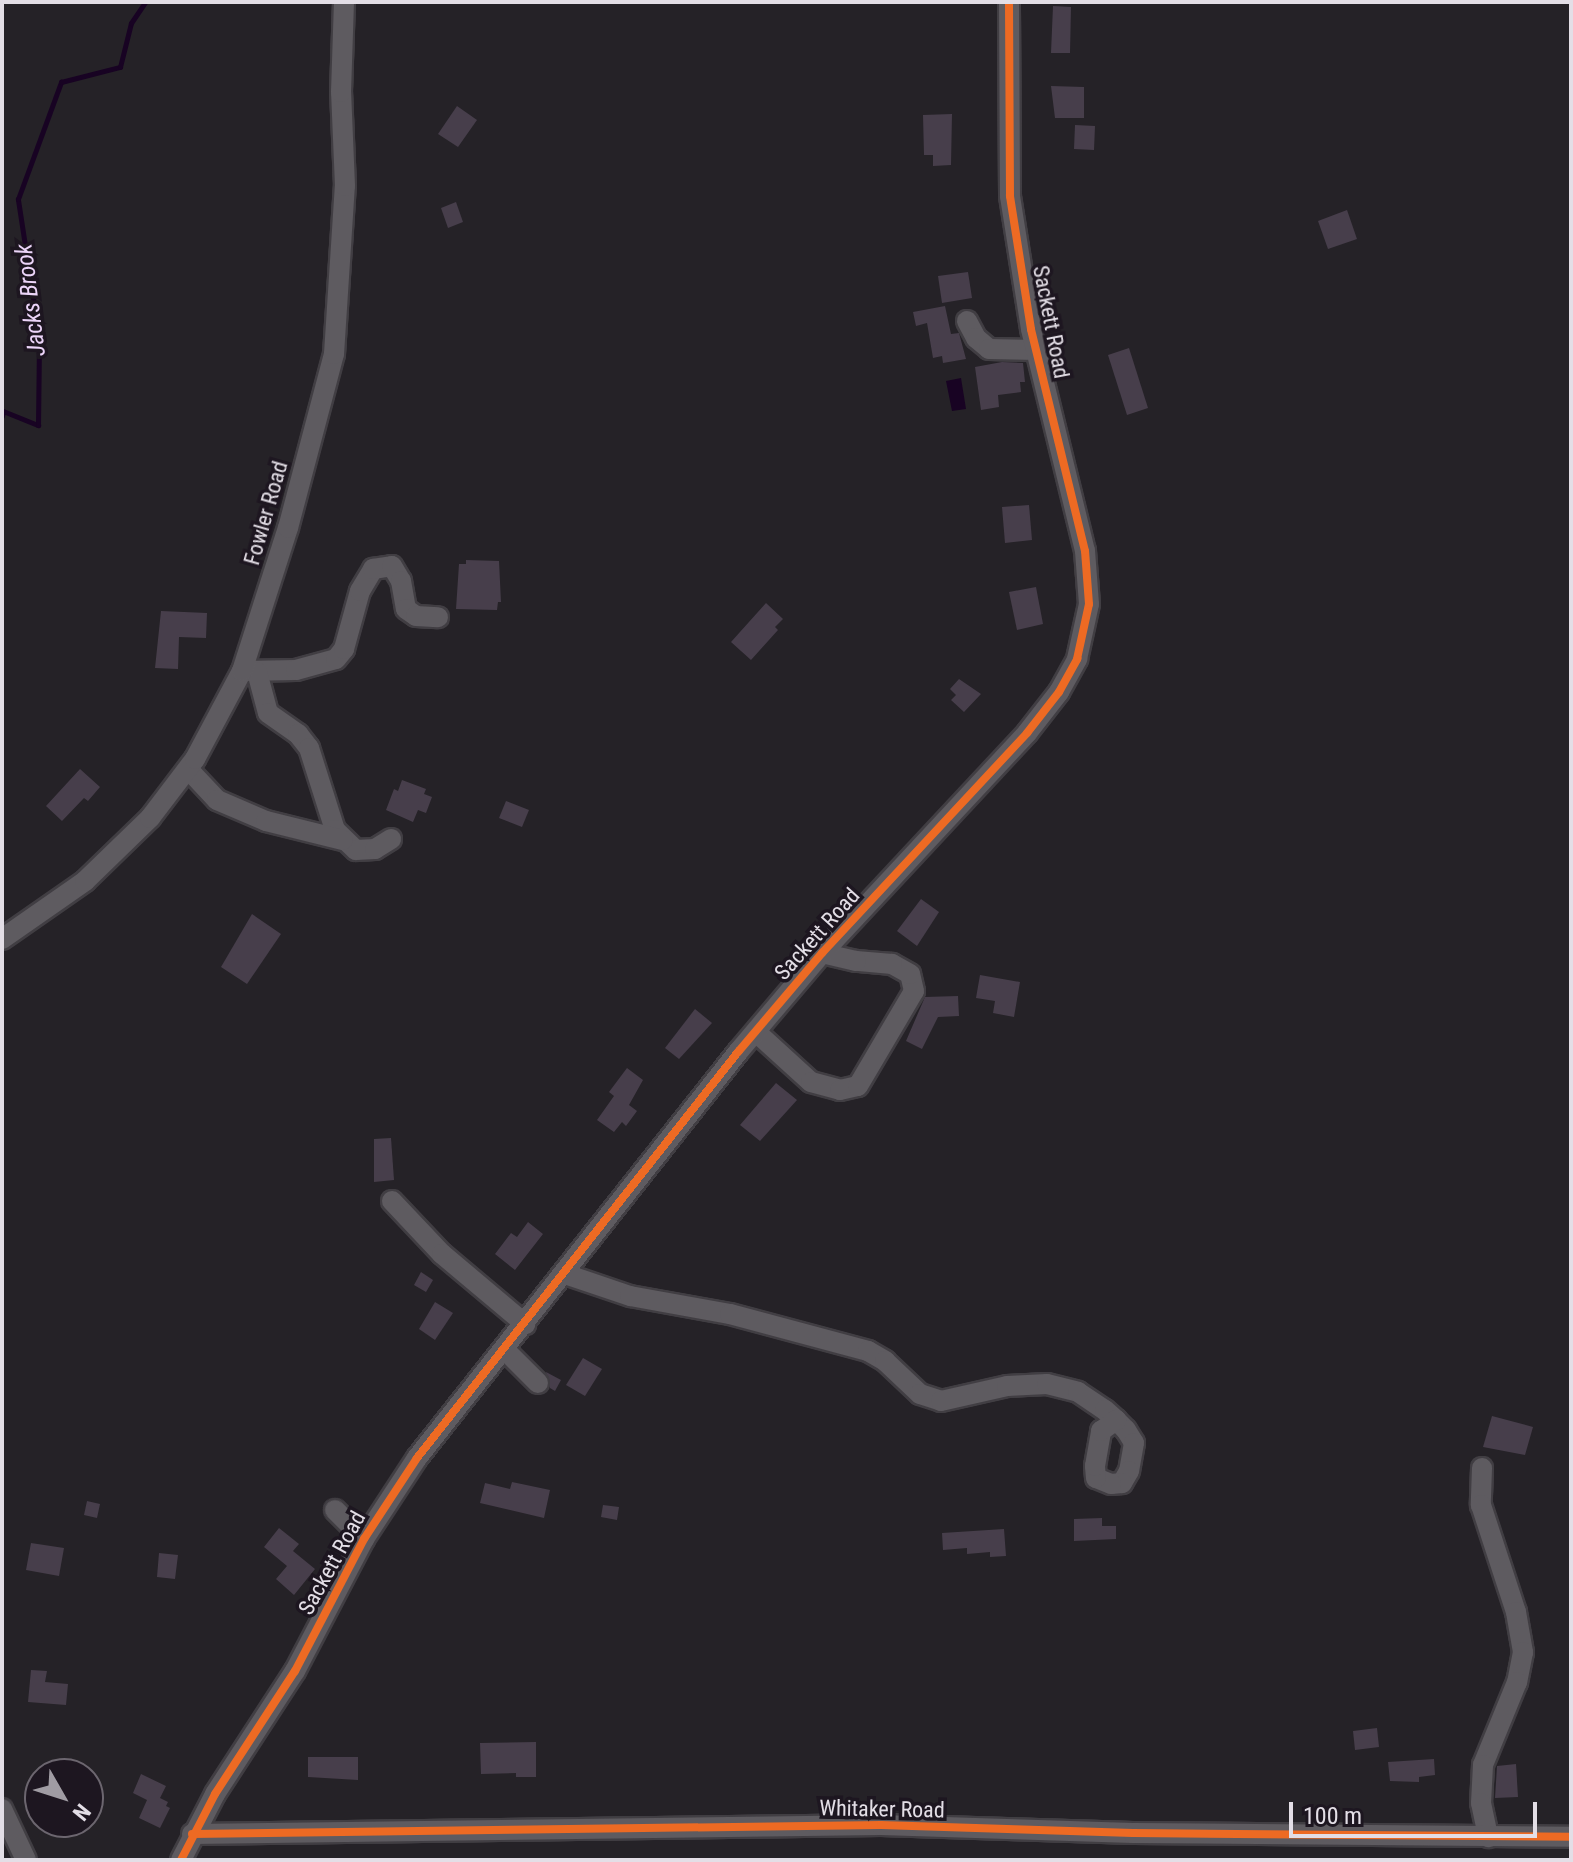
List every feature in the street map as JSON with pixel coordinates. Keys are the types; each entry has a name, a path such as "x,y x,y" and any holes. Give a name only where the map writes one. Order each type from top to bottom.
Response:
{"street":[{"name":"Fowler Road","path":"2,939 103,866 150,818 188,769 249,672 334,354 345,186 341,92 344,2"},
{"name":"Sackett Road","path":"181,1860 192,1834 218,1790 295,1671 364,1539 417,1458 756,1032 822,953 1027,733 1059,692 1077,659 1089,604 1085,551 1036,350 1010,196 1009,2"},
{"path":"967,321 976,338 989,349 1036,350"},
{"path":"391,839 375,849 356,850 343,840 335,830 309,748 298,734 268,713 249,672 296,670 336,659 344,649 360,591 373,569 392,566 401,581 406,609 416,616 438,617"},
{"path":"188,769 217,800 266,821 343,840"},
{"path":"756,1032 811,1082 840,1090 858,1086 914,991 910,974 892,964 856,961 822,953"},
{"path":"392,1201 442,1254 525,1324"},
{"path":"565,1274 630,1296 730,1314 868,1351 885,1361 920,1394 941,1401 1007,1386 1047,1384 1078,1392 1116,1420"},
{"path":"504,1349 538,1383"},
{"path":"1482,1468 1481,1505 1516,1612 1523,1652 1517,1682 1483,1765 1481,1803 1488,1837"},
{"path":"335,1510 364,1539"},
{"path":"2,1809 26,1860"},
{"name":"Whitaker Road","path":"192,1834 881,1825 1133,1833 1571,1837"}],"shaded area":[{"path":"961,378 966,409 952,411 946,381"}],"building":[{"path":"1053,6 1071,7 1070,53 1051,53"},
{"path":"1051,86 1084,87 1084,118 1055,118"},
{"path":"457,106 477,120 458,147 438,134"},
{"path":"952,114 951,165 933,166 933,155 924,155 923,115"},
{"path":"1075,125 1095,126 1094,150 1074,149"},
{"path":"456,202 463,222 448,228 441,208"},
{"path":"1347,210 1357,239 1328,249 1318,221"},
{"path":"968,272 972,298 942,303 938,276"},
{"path":"945,306 951,334 959,333 966,359 943,363 942,356 933,358 927,323 916,326 913,312"},
{"path":"1129,348 1148,408 1127,415 1108,355"},
{"path":"1002,362 1023,363 1025,382 1020,382 1021,392 998,395 999,407 981,410 975,367"},
{"path":"1029,505 1032,540 1005,543 1002,507"},
{"path":"466,560 499,561 501,602 498,602 497,610 456,609 459,564 466,564"},
{"path":"1036,587 1043,624 1017,630 1009,592"},
{"path":"766,603 783,619 775,627 778,630 751,660 731,642"},
{"path":"161,611 207,613 206,638 179,637 178,669 155,668"},
{"path":"959,679 981,694 964,712 951,700 956,695 950,689"},
{"path":"80,769 100,787 88,801 84,798 62,821 46,806"},
{"path":"402,780 426,789 424,794 432,797 426,813 418,810 413,822 386,810 394,789 398,791"},
{"path":"506,801 529,810 522,827 499,818"},
{"path":"921,899 939,912 917,946 897,931"},
{"path":"252,914 281,934 247,984 221,967"},
{"path":"980,975 1020,982 1014,1017 993,1013 995,1001 976,998"},
{"path":"958,996 959,1016 938,1017 922,1049 906,1041 925,997"},
{"path":"695,1009 712,1023 679,1059 665,1048"},
{"path":"627,1068 643,1080 629,1105 637,1111 626,1126 622,1122 614,1132 597,1120 614,1096 609,1092"},
{"path":"776,1083 797,1100 760,1141 740,1125"},
{"path":"391,1138 394,1180 374,1182 374,1139"},
{"path":"528,1222 543,1234 515,1270 495,1254 511,1233 517,1237"},
{"path":"421,1272 433,1280 426,1292 414,1285"},
{"path":"435,1302 453,1313 435,1340 419,1329"},
{"path":"583,1358 602,1369 585,1396 566,1385"},
{"path":"546,1372 561,1380 555,1391 550,1388"},
{"path":"1492,1416 1533,1427 1525,1455 1483,1447"},
{"path":"512,1482 550,1490 544,1518 480,1503 485,1483 510,1489"},
{"path":"87,1501 100,1504 97,1518 84,1515"},
{"path":"603,1505 619,1507 617,1520 601,1517"},
{"path":"1102,1518 1102,1526 1116,1526 1116,1539 1074,1541 1074,1519"},
{"path":"279,1528 299,1544 293,1551 315,1569 294,1595 276,1579 287,1566 264,1547"},
{"path":"1004,1529 1006,1556 990,1557 990,1552 967,1554 967,1548 943,1550 942,1533"},
{"path":"31,1543 64,1548 59,1576 26,1570"},
{"path":"159,1553 178,1555 175,1579 157,1577"},
{"path":"31,1670 47,1671 45,1682 68,1684 66,1705 28,1702"},
{"path":"1377,1728 1379,1747 1355,1750 1353,1731"},
{"path":"536,1742 536,1777 516,1777 516,1773 481,1774 480,1743"},
{"path":"308,1757 358,1757 358,1780 308,1777"},
{"path":"1434,1759 1435,1775 1419,1777 1419,1782 1390,1781 1388,1762"},
{"path":"1516,1764 1518,1797 1495,1798 1497,1766"},
{"path":"141,1774 166,1786 160,1798 168,1802 166,1806 170,1808 160,1828 139,1818 147,1800 133,1793"}],"waterway":[{"name":"Jacks Brook","path":"2,416 3,411 38,425 39,337 18,199 61,82 120,67 131,23 145,2"}],"cycle path":[{"path":"181,1860 215,1794 295,1671 364,1539 417,1458 738,1052 822,953 1027,733 1059,692 1077,659 1089,604 1085,551 1031,329 1010,196 1009,2"},
{"path":"192,1834 881,1825 1133,1833 1571,1837"}]}
